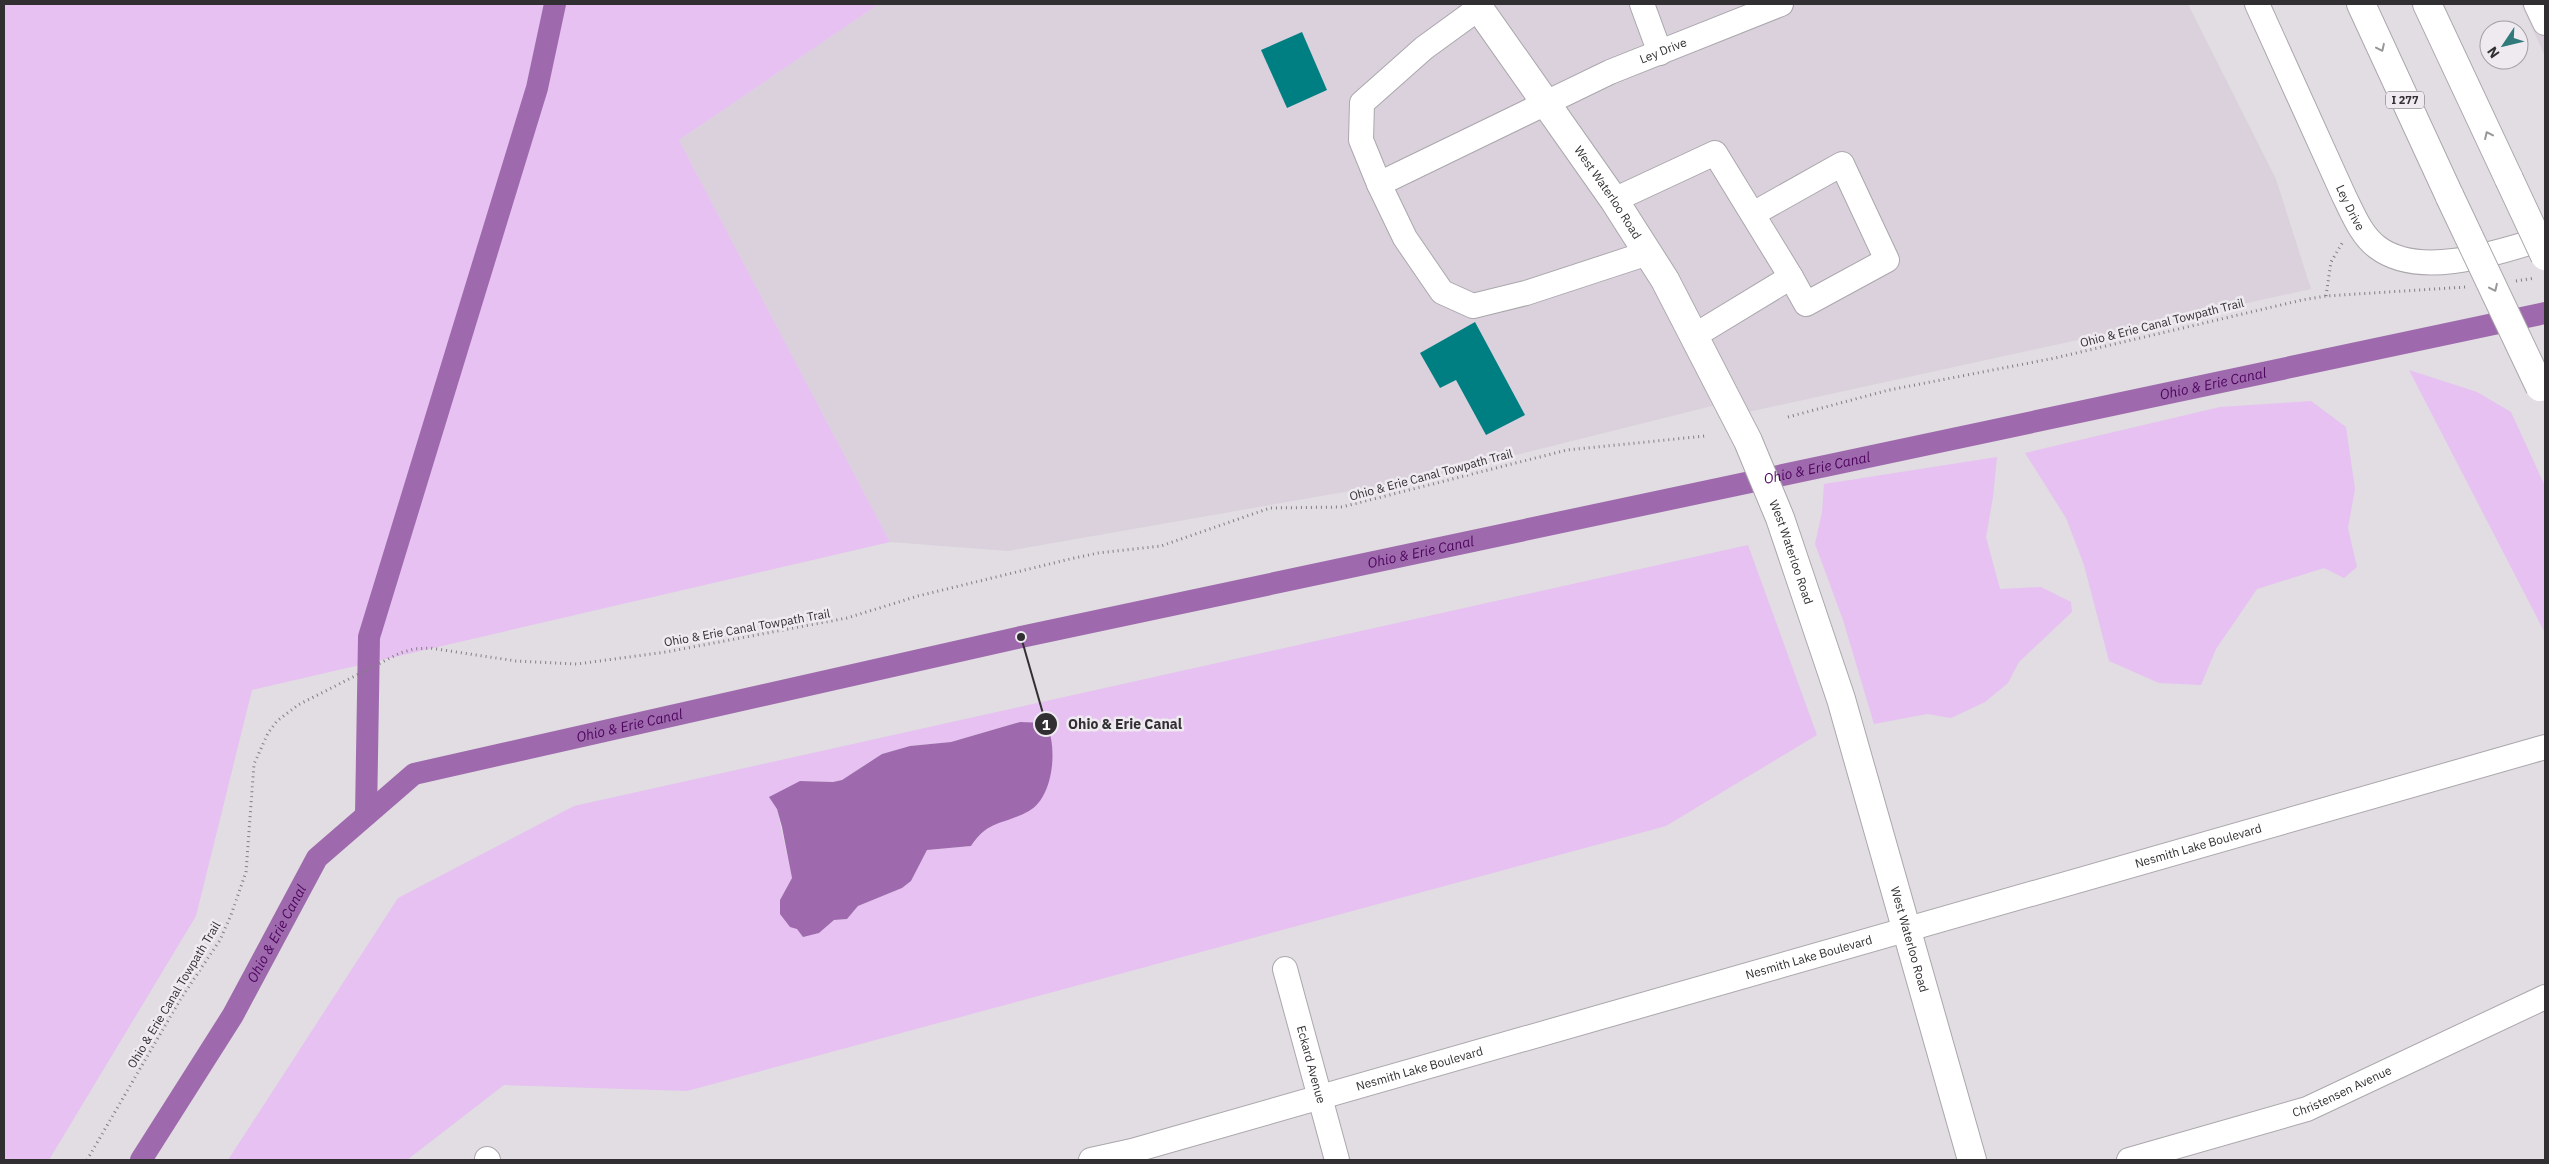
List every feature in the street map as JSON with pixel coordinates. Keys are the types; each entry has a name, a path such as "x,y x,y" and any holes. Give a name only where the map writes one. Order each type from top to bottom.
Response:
{"main road":[{"name":"I 277","path":"2360,4 2543,392"},
{"path":"2427,4 2509,179 2541,267"},
{"name":"West Waterloo Road","path":"1477,6 1614,200 1665,280 1748,441 1780,518 1841,699 1972,1160"}],"street":[{"path":"1642,4 1660,53"},
{"name":"Ley Drive","path":"1379,184 1610,72 1781,4"},
{"name":"Ley Drive","path":"2257,4 2344,196 2360,227 2376,246 2389,255 2428,262 2444,262 2502,251 2545,238"},
{"path":"2536,4 2545,22"},
{"path":"1477,6 1424,48 1362,103 1361,140 1379,184 1405,238 1442,292 1473,306 1526,293 1648,253"},
{"path":"1614,200 1715,152 1806,304 1887,260 1842,164 1753,214"},
{"path":"1694,336 1791,277"},
{"name":"Nesmith Lake Boulevard","path":"1091,1160 1132,1151 2536,749"},
{"name":"Eckard Avenue","path":"1285,969 1337,1160"},
{"name":"Christensen Avenue","path":"2129,1160 2307,1109 2545,997"}],"path":[{"path":"2326,296 2331,262 2335,253 2341,243 2360,227"},
{"path":"2509,282 2541,267"},
{"name":"Ohio & Erie Canal Towpath Trail","path":"1788,417 1889,390 2055,358 2254,310 2326,296 2468,287"},
{"name":"Ohio & Erie Canal Towpath Trail","path":"87,1160 180,1000 220,940 246,872 256,757 268,734 277,721 298,705 400,653 414,649 430,648 526,662 577,664 657,653 847,618 918,596 1098,553 1161,546 1270,508 1342,507 1567,450 1705,436"}],"shaded area":[{"path":"4,4 879,4 679,140 890,542 252,690 196,916 49,1160 4,1160"},
{"path":"879,4 2188,4 2276,179 2311,289 1734,415 1728,402 1424,478 1008,551 890,542 679,140"},
{"path":"2521,4 2545,4 2545,56 2529,20"},
{"path":"2409,370 2477,392 2511,412 2545,486 2545,633"},
{"path":"2311,401 2346,427 2355,489 2348,528 2357,567 2344,578 2324,568 2257,589 2216,649 2201,685 2159,683 2109,661 2084,565 2066,518 2025,453 2220,407"},
{"path":"1997,457 1986,537 2000,589 2041,587 2071,602 2072,612 2019,662 2008,683 1985,702 1951,718 1927,714 1874,724 1843,620 1815,544 1822,512 1824,484"},
{"path":"1748,545 1817,735 1666,826 687,1091 504,1085 407,1160 228,1160 398,898 574,806","holes":["1020,722 1016,816 991,827 980,835 971,846 927,850 911,881 902,888 858,906 847,919 834,920 819,933 780,900 792,878 777,809 800,781 833,782 842,780 882,754 910,746 951,742"]},
{"path":"1020,722 1046,723 1050,733 1052,757 1049,783 1044,795 1037,804 1029,811 984,831 971,846 927,850 911,881 902,888 858,906 847,919 834,920 819,933 803,937 797,929 790,927 780,914 780,900 792,878 777,809 769,797 800,781 833,782 842,780 882,754 910,746 951,742"}],"building":[{"path":"1302,32 1327,90 1287,108 1261,50"},
{"path":"1475,322 1525,415 1486,435 1456,380 1440,388 1420,353"}],"waterway":[{"path":"366,815 369,637 537,88 555,4"},
{"name":"Ohio & Erie Canal","path":"141,1160 233,1015 317,858 414,774 1021,637 2545,313"}],"place":[{"name":"Ohio & Erie Canal","path":"1021,637"}]}
